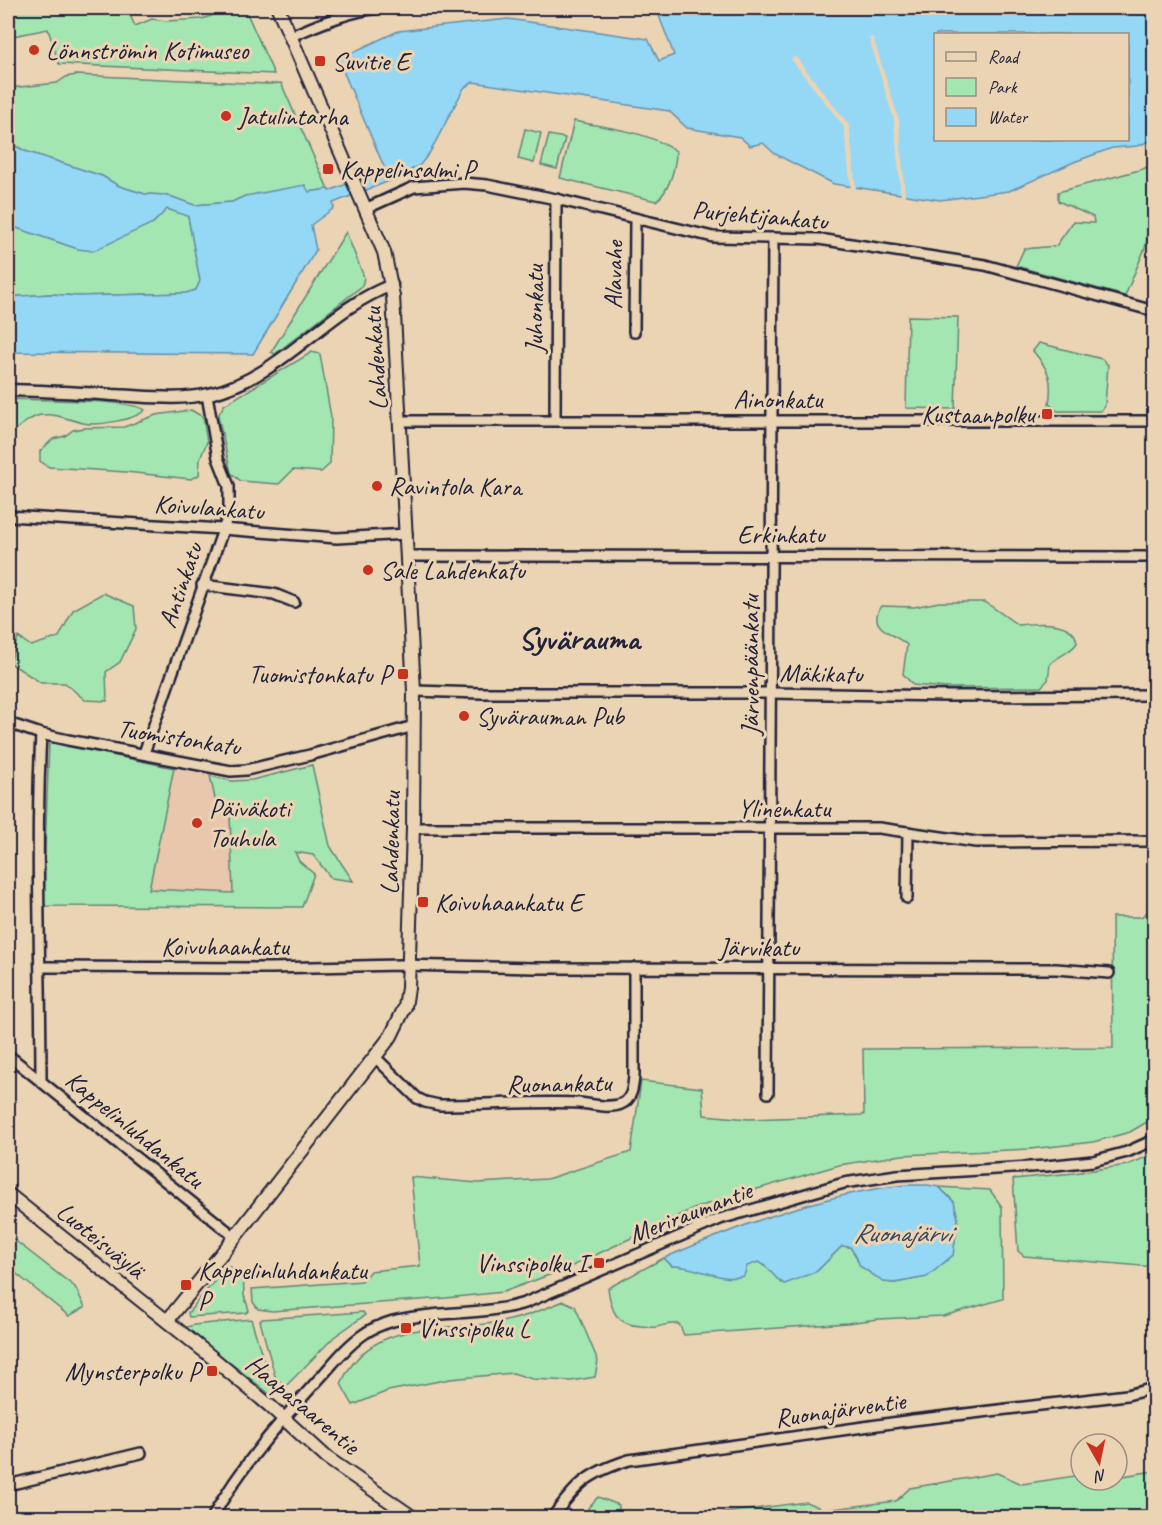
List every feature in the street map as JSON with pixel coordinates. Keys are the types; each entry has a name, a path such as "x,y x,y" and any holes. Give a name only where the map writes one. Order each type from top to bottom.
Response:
{"main road":[{"name":"Lahdenkatu","path":"167,1321 235,1237 394,1030 405,1007 410,966 414,691 392,285 384,252 278,8"},
{"name":"Luoteisväylä","path":"8,1194 167,1321"},
{"name":"Haapasaarentie","path":"167,1321 284,1418 327,1458 414,1518"}],"street":[{"path":"291,36 363,9 380,8"},
{"name":"Purjehtijankatu","path":"363,204 414,187 436,184 487,184 713,237 819,239 985,265 1155,311"},
{"name":"Juhonkatu","path":"555,420 556,199"},
{"name":"Alavahe","path":"634,332 635,219"},
{"name":"Järvenpäänkatu","path":"768,1093 772,238"},
{"path":"8,390 168,398 207,394 230,388 292,352 355,303 377,290 392,285"},
{"name":"Antinkatu","path":"144,753 229,513 229,486 219,458 207,394"},
{"name":"Ainonkatu","path":"401,421 1155,421"},
{"name":"Koivulankatu","path":"8,516 337,538 407,534"},
{"name":"Erkinkatu","path":"408,556 1155,557"},
{"path":"202,585 274,594 294,602"},
{"name":"Mäkikatu","path":"414,691 949,696 1155,695"},
{"name":"Tuomistonkatu","path":"8,723 41,734 217,769 238,771 310,755 414,726"},
{"path":"40,1081 41,967 37,815 41,734"},
{"name":"Ylinenkatu","path":"413,828 879,828 976,842 1155,841"},
{"path":"906,898 908,832"},
{"name":"Koivuhaankatu","path":"41,967 410,966"},
{"name":"Järvikatu","path":"410,966 1056,969 1109,973"},
{"name":"Ruonankatu","path":"375,1057 417,1098 439,1105 579,1103 612,1106 621,1104 629,1099 633,1088 634,968"},
{"name":"Kappelinluhdankatu","path":"8,1055 235,1237"},
{"name":"Meriraumantie","path":"214,1514 240,1471 284,1418 351,1345 364,1334 394,1321 500,1310 525,1303 720,1219 844,1183 897,1175 1093,1161 1127,1152 1155,1140"},
{"name":"Ruonajärventie","path":"552,1518 570,1492 585,1479 604,1468 629,1460 913,1420 1127,1395 1155,1388"},
{"path":"8,1485 141,1452"},
{"path":"214,1514 226,1518"}],"shaded area":[{"name":"Päiväkoti Touhula","path":"174,768 210,776 216,803 230,815 233,893 149,889"}],"green space":[{"path":"8,8 102,8 129,13 135,26 152,19 167,21 202,19 234,8 245,9 274,74 59,64 48,29 8,37"},
{"path":"76,75 281,83 328,189 245,196 232,202 194,205 167,195 145,194 119,186 102,176 25,151 8,142 8,91 10,88 57,83 66,77"},
{"path":"574,121 640,135 665,144 676,151 671,179 661,197 656,201 560,178"},
{"path":"525,129 541,133 534,163 518,159"},
{"path":"549,135 565,138 557,169 541,165"},
{"path":"1154,163 1154,209 1145,248 1125,296 1016,266 1024,249 1056,246 1073,222 1094,223 1093,217 1058,201 1058,192 1143,169"},
{"path":"167,209 188,216 200,281 196,290 186,293 79,296 50,294 8,297 8,225 78,249 153,223"},
{"path":"346,232 364,277 362,286 275,354 271,352"},
{"path":"908,316 958,317 955,409 906,408"},
{"path":"1039,343 1102,359 1108,365 1105,405 1101,411 1057,411 1049,404 1049,375 1033,351"},
{"path":"312,352 320,354 331,417 330,464 321,472 293,470 279,484 241,481 231,473 218,416 224,405"},
{"path":"8,399 101,402 136,406 145,410 133,417 97,424 41,415 23,424 8,438"},
{"path":"191,410 203,417 207,442 200,459 199,475 191,479 49,467 40,461 40,451 53,439 65,436 73,430 124,427 156,415"},
{"path":"103,593 134,606 136,629 120,662 106,672 107,701 85,700 65,683 41,683 10,663 18,637 31,646 59,637 73,610"},
{"path":"939,602 985,602 1018,625 1044,623 1062,626 1075,635 1077,643 1071,650 1050,664 1048,680 1041,687 946,688 913,685 903,674 907,645 879,625 877,614 881,606 914,607"},
{"path":"49,742 174,768 149,889 233,893 230,815 216,803 210,776 232,781 252,780 312,765 330,846 353,881 331,878 313,855 295,852 299,861 314,874 302,907 43,906"},
{"path":"1154,906 1154,1118 1130,1132 1093,1142 1030,1149 902,1155 839,1165 686,1212 568,1268 503,1292 272,1311 258,1309 253,1302 252,1289 362,1281 370,1271 420,1266 411,1177 478,1183 547,1179 631,1152 641,1081 702,1088 704,1115 749,1119 864,1115 863,1049 1113,1048 1112,917 1141,917"},
{"path":"1154,1154 1154,1267 1024,1256 1018,1251 1013,1179 1127,1165"},
{"path":"939,1187 990,1190 1002,1207 1003,1299 943,1316 684,1335 679,1324 654,1327 633,1325 620,1320 613,1310 608,1288 664,1258 672,1266 703,1269 736,1267 758,1262 770,1270 781,1283 817,1271 842,1246 850,1247 860,1266 884,1282 895,1283 926,1277 953,1255 958,1219 954,1202"},
{"path":"8,1235 75,1287 85,1307 69,1316 8,1267"},
{"path":"227,1266 243,1272 244,1295 249,1310 246,1313 189,1317 188,1313"},
{"path":"564,1301 575,1306 598,1361 595,1377 571,1381 532,1379 513,1373 450,1379 388,1391 353,1405 341,1384 353,1363 368,1349 386,1339 406,1332 503,1322"},
{"path":"363,1312 365,1315 334,1337 285,1387 275,1376 260,1321 262,1319"},
{"path":"251,1319 269,1378 275,1389 271,1395 187,1329 194,1325"},
{"path":"1154,1471 1154,1517 693,1517 806,1502 825,1510 896,1501 910,1488 997,1473 1022,1484 1069,1477 1069,1492 1129,1492 1129,1475"},
{"path":"598,1497 619,1505 618,1517 589,1517 588,1508"}],"water":[{"path":"656,8 1154,8 1154,139 1138,146 1112,148 1009,191 940,200 834,184 775,154 763,143 750,146 740,137 687,128 669,111 473,82 464,88 430,152 420,165 392,180 333,203 334,208 311,225 316,250 253,354 8,352 8,297 50,294 79,296 186,293 196,290 200,281 188,216 167,209 153,223 93,251 78,249 8,225 8,142 25,151 102,176 119,186 145,194 167,195 194,205 232,202 245,196 305,185 309,192 328,189 329,191 385,169 338,59 398,31 508,19 648,39 659,61 674,55"},
{"name":"Ruonajärvi","path":"905,1185 939,1187 954,1202 958,1219 953,1255 927,1277 894,1283 884,1282 860,1266 850,1247 842,1246 817,1271 785,1284 758,1262 747,1266 744,1276 735,1278 672,1266 664,1258 782,1212 874,1189"}],"pier":[{"path":"873,37 899,120 905,197 901,197 894,120 869,38"},
{"path":"795,56 849,125 856,189 851,189 844,127 791,59"}],"place":[{"name":"Lönnströmin Kotimuseo","path":"34,50"},
{"name":"Suvitie E","path":"320,61"},
{"name":"Jatulintarha","path":"226,116"},
{"name":"Kappelinsalmi P","path":"328,169"},
{"name":"Kustaanpolku","path":"1047,414"},
{"name":"Ravintola Kara","path":"377,486"},
{"name":"Sale Lahdenkatu","path":"368,570"},
{"name":"Tuomistonkatu P","path":"403,674"},
{"name":"Syvärauman Pub","path":"464,716"},
{"name":"Päiväkoti Touhula","path":"197,823"},
{"name":"Koivuhaankatu E","path":"423,902"},
{"name":"Vinssipolku I","path":"599,1263"},
{"name":"Kappelinluhdankatu P","path":"186,1285"},
{"name":"Vinssipolku L","path":"406,1328"},
{"name":"Mynsterpolku P","path":"212,1371"}],"district":[{"name":"Syvärauma","path":"579,638"}]}
